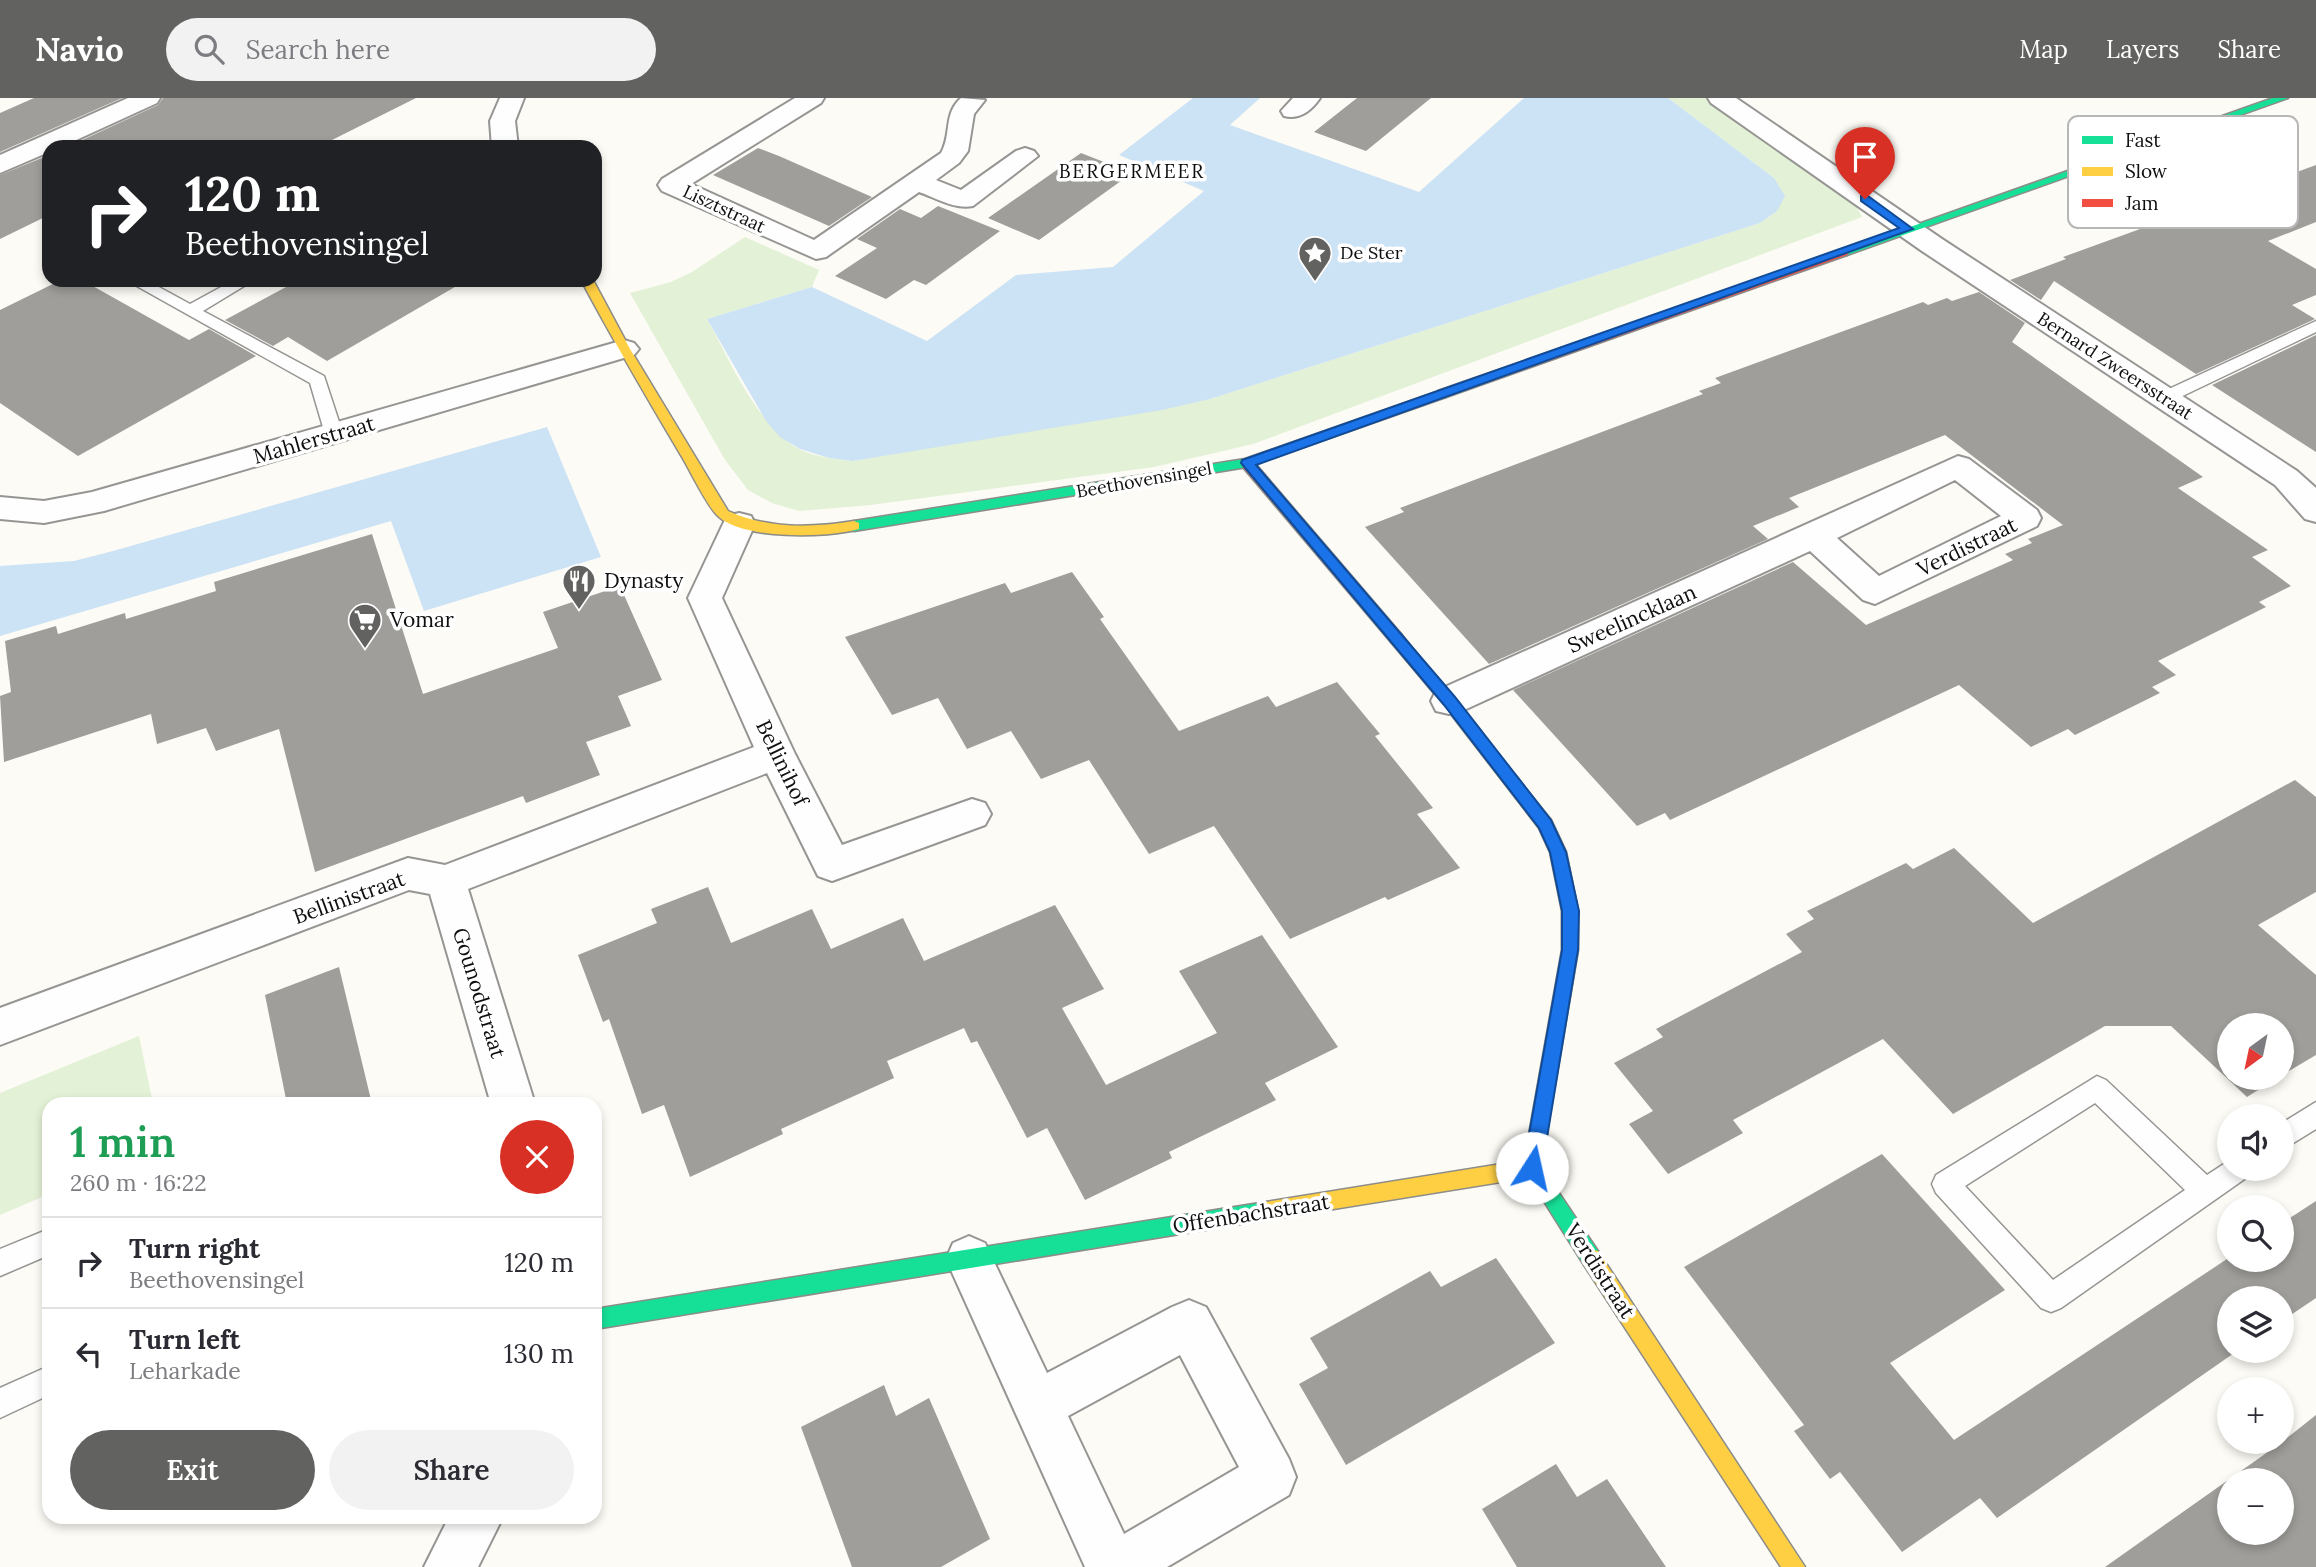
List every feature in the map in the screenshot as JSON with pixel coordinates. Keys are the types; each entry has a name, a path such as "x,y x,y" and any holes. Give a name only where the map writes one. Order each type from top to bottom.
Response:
{"street":[{"path":"55,140 148,98"},
{"path":"504,140 504,111 512,98"},
{"name":"Lisztstraat","path":"812,98 671,185 816,251 918,182 957,151 959,116 973,99"},
{"name":"Bernard Zweersstraat","path":"1720,98 1907,229 2286,478 2316,511"},
{"name":"Beethovensingel","path":"2231,116 2283,98"},
{"path":"0,165 42,146"},
{"path":"918,182 964,200 1025,156"},
{"name":"Beethovensingel","path":"739,524 790,533 821,531 1247,463 2068,173"},
{"path":"591,287 713,501 723,514 739,524"},
{"name":"Mahlerstraat","path":"0,508 44,512 71,507 624,349"},
{"path":"1247,463 1449,701 1545,824 1558,852 1570,911 1570,950 1532,1168"},
{"name":"Verdistraat","path":"1958,466 2025,518 1875,592 1814,537 1958,466"},
{"name":"Bellinihof","path":"739,524 705,598 776,754 832,865 972,814"},
{"name":"Sweelincklaan","path":"1449,701 1814,537"},
{"path":"446,881 776,754"},
{"name":"Bellinistraat","path":"0,1027 408,874 446,881"},
{"name":"Gounodstraat","path":"446,881 511,1097"},
{"name":"Verdistraat","path":"1532,1168 1794,1567"},
{"name":"Offenbachstraat","path":"602,1318 1532,1168"},
{"path":"969,1259 1038,1405 1115,1567 1271,1477 1189,1324 1038,1405"},
{"path":"450,1567 473,1524"}],"lane":[{"path":"146,287 318,380 334,434"},
{"path":"190,312 234,287"},
{"path":"2164,398 2316,326"},
{"path":"2205,1191 2097,1088 1945,1184 2051,1298 2220,1181"},
{"path":"2294,1130 2316,1114"},
{"path":"0,1263 42,1245"},
{"path":"0,1403 42,1383"}],"green space":[{"path":"1668,98 1707,98 1850,195 1862,217 1253,444 1154,467 871,505 799,511 772,503 748,490 725,460 630,293 671,282 692,272 745,237 819,270 812,287 707,319 746,391 771,426 801,450 827,457 853,461 1210,399 1760,223 1777,211 1774,178"},
{"path":"139,1036 152,1097 42,1097 42,1197 0,1215 0,1093"}],"water":[{"path":"1193,98 1260,98 1230,125 1419,192 1524,98 1668,98 1774,178 1785,196 1777,211 1760,223 1210,399 1162,410 853,461 829,458 800,449 780,437 766,421 707,319 812,287 927,341 1016,275 1113,267 1204,191 1119,155"},
{"path":"547,427 601,557 424,611 391,521 0,636 0,566 74,561"}],"building":[{"path":"34,98 122,98 0,152 0,113"},
{"path":"163,98 416,98 332,140 82,140 158,105"},
{"path":"1357,98 1431,98 1366,151 1314,132"},
{"path":"758,148 872,197 829,226 713,175"},
{"path":"1081,153 1132,173 1039,240 988,218"},
{"path":"42,158 42,218 0,239 0,175"},
{"path":"2316,165 2316,222 2268,241 2316,269 2316,295 2292,305 2315,319 2196,374 2054,281 2041,300 2010,280 2143,228 2298,228 2298,172"},
{"path":"938,206 1000,231 926,285 914,280 886,299 835,276 877,248 857,239 900,209 921,218"},
{"path":"47,287 94,287 189,340 209,329 256,356 78,456 0,403 0,310"},
{"path":"286,287 455,287 327,361 288,337 273,346 225,320"},
{"path":"1979,292 2025,323 2012,342 2203,477 2178,488 2268,550 2252,557 2291,586 2259,602 2266,607 2158,661 2176,675 2152,687 2160,693 2075,735 2068,729 2031,747 1959,685 1670,820 1665,813 1637,826 1513,690 1793,562 1866,625 2013,560 2005,554 2032,543 2028,539 2063,525 1945,435 1789,498 1799,507 1753,526 1768,539 1489,664 1365,527 1404,512 1400,508 1703,394 1699,391 1721,383 1715,378 1923,302 1928,305 1947,298 1952,301"},
{"path":"2316,335 2316,452 2212,385"},
{"path":"372,534 423,694 558,648 543,612 620,586 662,680 618,696 631,726 586,742 600,775 526,803 523,796 315,872 279,729 216,751 206,728 157,744 151,714 4,762 0,696 11,692 5,641 56,626 58,634 125,613 126,619 216,591 214,582"},
{"path":"1072,572 1104,617 1100,619 1179,731 1268,696 1276,707 1337,682 1380,734 1375,736 1433,808 1417,814 1460,868 1388,900 1385,897 1290,939 1214,826 1149,854 1089,760 1041,779 1011,731 967,749 938,698 892,715 845,637 1005,583 1011,593"},
{"path":"2295,780 2316,797 2316,892 2258,925 2316,975 2316,1055 2294,1068 2294,1013 2217,1013 2217,1069 2171,1026 2105,1026 1953,1114 1883,1039 1733,1120 1743,1133 1668,1174 1629,1124 1653,1111 1614,1063 1663,1037 1656,1029 1802,952 1786,934 1814,919 1807,911 1906,863 1913,869 1954,848 2033,923"},
{"path":"708,887 731,943 812,909 831,949 903,918 924,961 1055,905 1104,989 1062,1008 1106,1085 1217,1033 1179,971 1262,935 1338,1047 1265,1083 1276,1100 1169,1152 1172,1158 1085,1200 1047,1128 1027,1138 977,1041 971,1043 964,1028 887,1061 894,1078 781,1129 783,1134 690,1177 664,1105 642,1114 609,1019 603,1022 578,955 657,923 651,909"},
{"path":"339,967 370,1097 286,1097 265,995"},
{"path":"2240,1090 2258,1090 2247,1097"},
{"path":"1882,1154 2005,1290 1890,1363 1954,1440 2217,1266 2217,1272 2294,1272 2294,1215 2316,1201 2316,1298 2294,1313 2294,1286 2217,1286 2217,1363 2220,1363 1997,1518 1980,1498 1902,1552 1840,1472 1830,1479 1794,1431 1804,1425 1684,1267"},
{"path":"1496,1258 1555,1343 1346,1465 1299,1384 1328,1368 1310,1338 1430,1271 1441,1287"},
{"path":"884,1385 896,1416 929,1398 990,1539 941,1567 852,1567 801,1427"},
{"path":"2316,1415 2316,1567 2105,1567 2217,1488 2217,1545 2294,1545 2294,1468 2245,1468 2265,1454 2294,1454 2294,1432"},
{"path":"1556,1464 1577,1497 1607,1479 1666,1567 1517,1567 1482,1509"}],"traffic: fast":[{"path":"2232,116 2283,98"},
{"path":"1843,253 2068,174"},
{"path":"854,526 1247,463 1442,394"},
{"path":"1396,638 1545,824 1558,852 1570,911 1570,950 1532,1168 1591,1258"},
{"path":"602,1318 1266,1211"}],"traffic: slow":[{"path":"591,287 624,349 723,514 755,526 787,531 854,526"},
{"path":"1266,1211 1532,1168"},
{"path":"1591,1258 1794,1567"}],"traffic: jam":[{"path":"1442,394 1843,253"},
{"path":"1247,463 1396,638"}],"place":[{"name":"De Ster","path":"1315,283"},
{"name":"Dynasty","path":"579,611"},
{"name":"Vomar","path":"365,650"}],"district":[{"name":"BERGERMEER","path":"1132,171"}],"route":[{"path":"1532,1168 1570,950 1570,911 1558,852 1545,824 1449,701 1247,463 1907,229 1865,199"}]}
